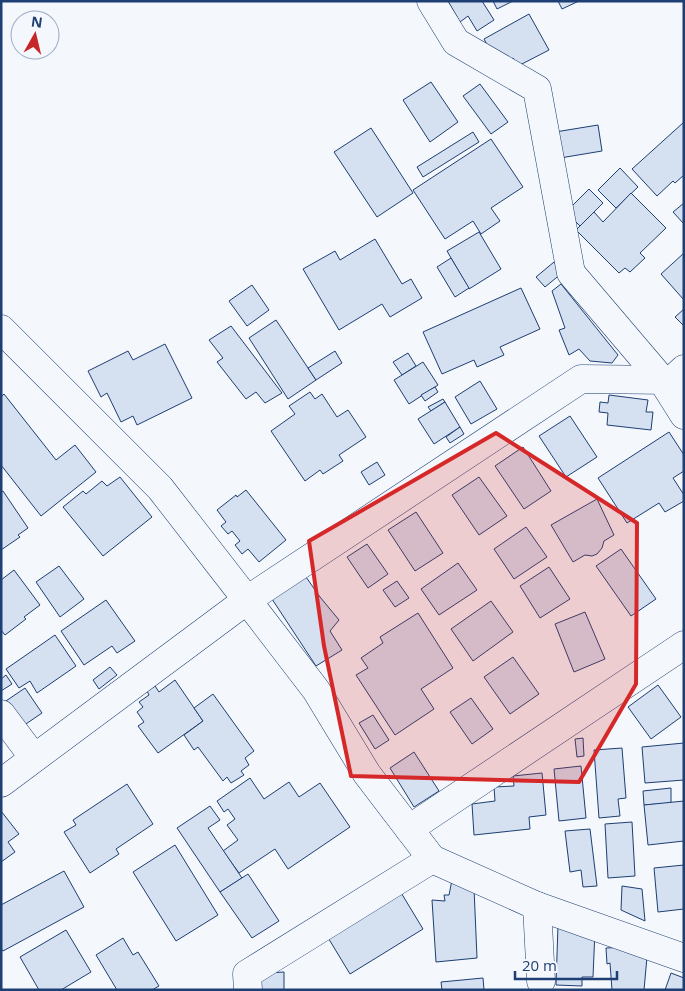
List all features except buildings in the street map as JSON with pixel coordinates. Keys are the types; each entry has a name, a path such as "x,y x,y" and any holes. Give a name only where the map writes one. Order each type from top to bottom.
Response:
{"street":[{"path":"431,1 456,42 537,89 571,273 673,374 684,415"},
{"path":"1,329 160,488 316,690 367,774 432,859 537,906 684,958"},
{"path":"1,783 248,600 581,379 673,374"},
{"path":"409,830 684,645"},
{"path":"1,714 34,758"},
{"path":"248,990 247,974 432,859"},
{"path":"537,906 540,981"}],"highlighted area":[{"path":"496,433 637,523 636,684 579,782 351,776 324,646 309,541"}]}
